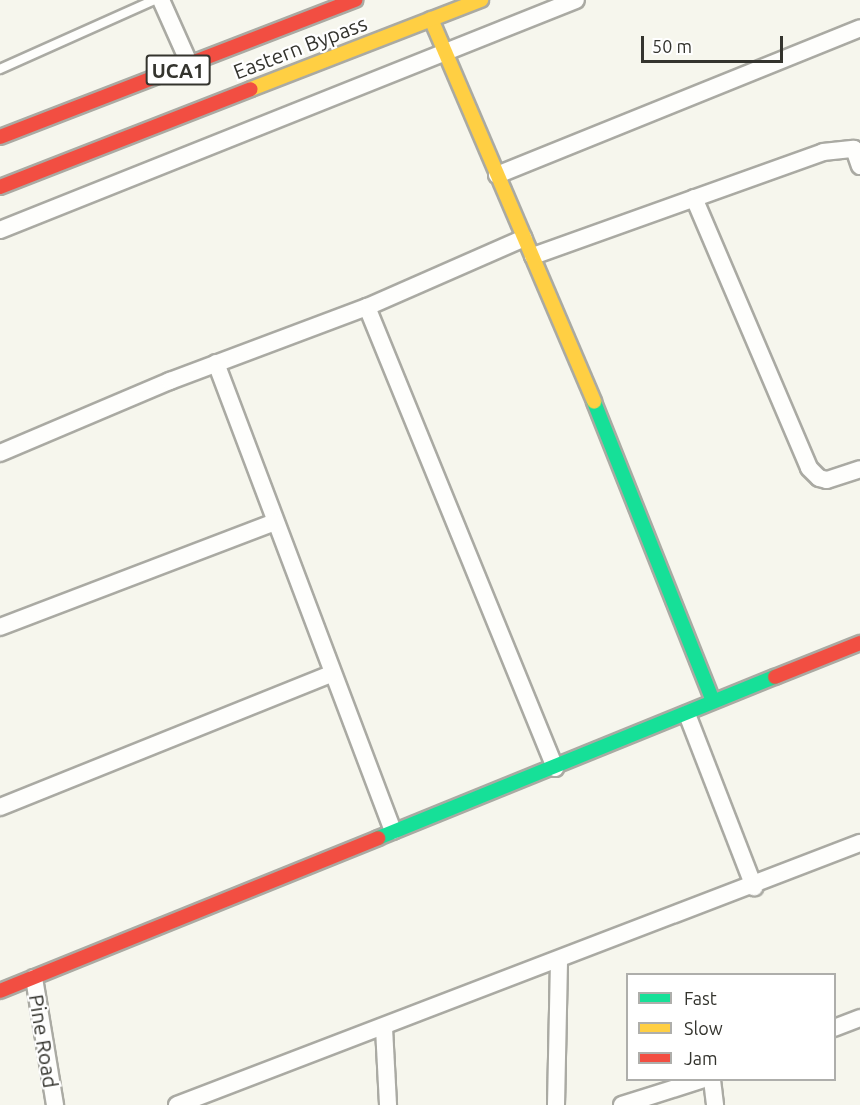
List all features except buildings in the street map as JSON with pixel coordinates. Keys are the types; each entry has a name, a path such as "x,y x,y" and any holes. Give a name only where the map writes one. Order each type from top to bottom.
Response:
{"street":[{"path":"161,0 190,65"},
{"name":"Eastern Bypass","path":"0,137 355,0"},
{"name":"Eastern Bypass","path":"0,187 481,0"},
{"path":"0,230 446,55 576,0"},
{"path":"431,19 533,256 713,701"},
{"path":"497,175 860,28"},
{"path":"533,256 823,152 854,149 860,165"},
{"path":"694,198 809,468 819,478 827,480 860,469"},
{"path":"0,453 216,363 367,307 524,238"},
{"path":"367,307 555,768"},
{"path":"216,363 331,674 393,831"},
{"path":"0,627 275,522"},
{"path":"0,991 860,643"},
{"path":"0,807 331,674"},
{"path":"687,714 754,887"},
{"path":"177,1105 754,887 860,843"},
{"path":"556,1105 559,960"},
{"name":"Pine Road","path":"34,978 55,1105"},
{"path":"836,1027 860,1018"},
{"path":"384,1028 388,1105"},
{"path":"622,1105 698,1081"},
{"path":"712,1081 715,1105"},
{"path":"223,1087 223,1105"}],"lane":[{"path":"0,69 154,0"}],"traffic: fast":[{"path":"594,402 713,701"},
{"path":"378,838 775,677"}],"traffic: slow":[{"path":"251,89 481,0"},
{"path":"431,19 594,402"}],"traffic: jam":[{"path":"0,137 355,0"},
{"path":"0,187 251,89"},
{"path":"775,677 860,643"},
{"path":"0,991 378,838"}]}
